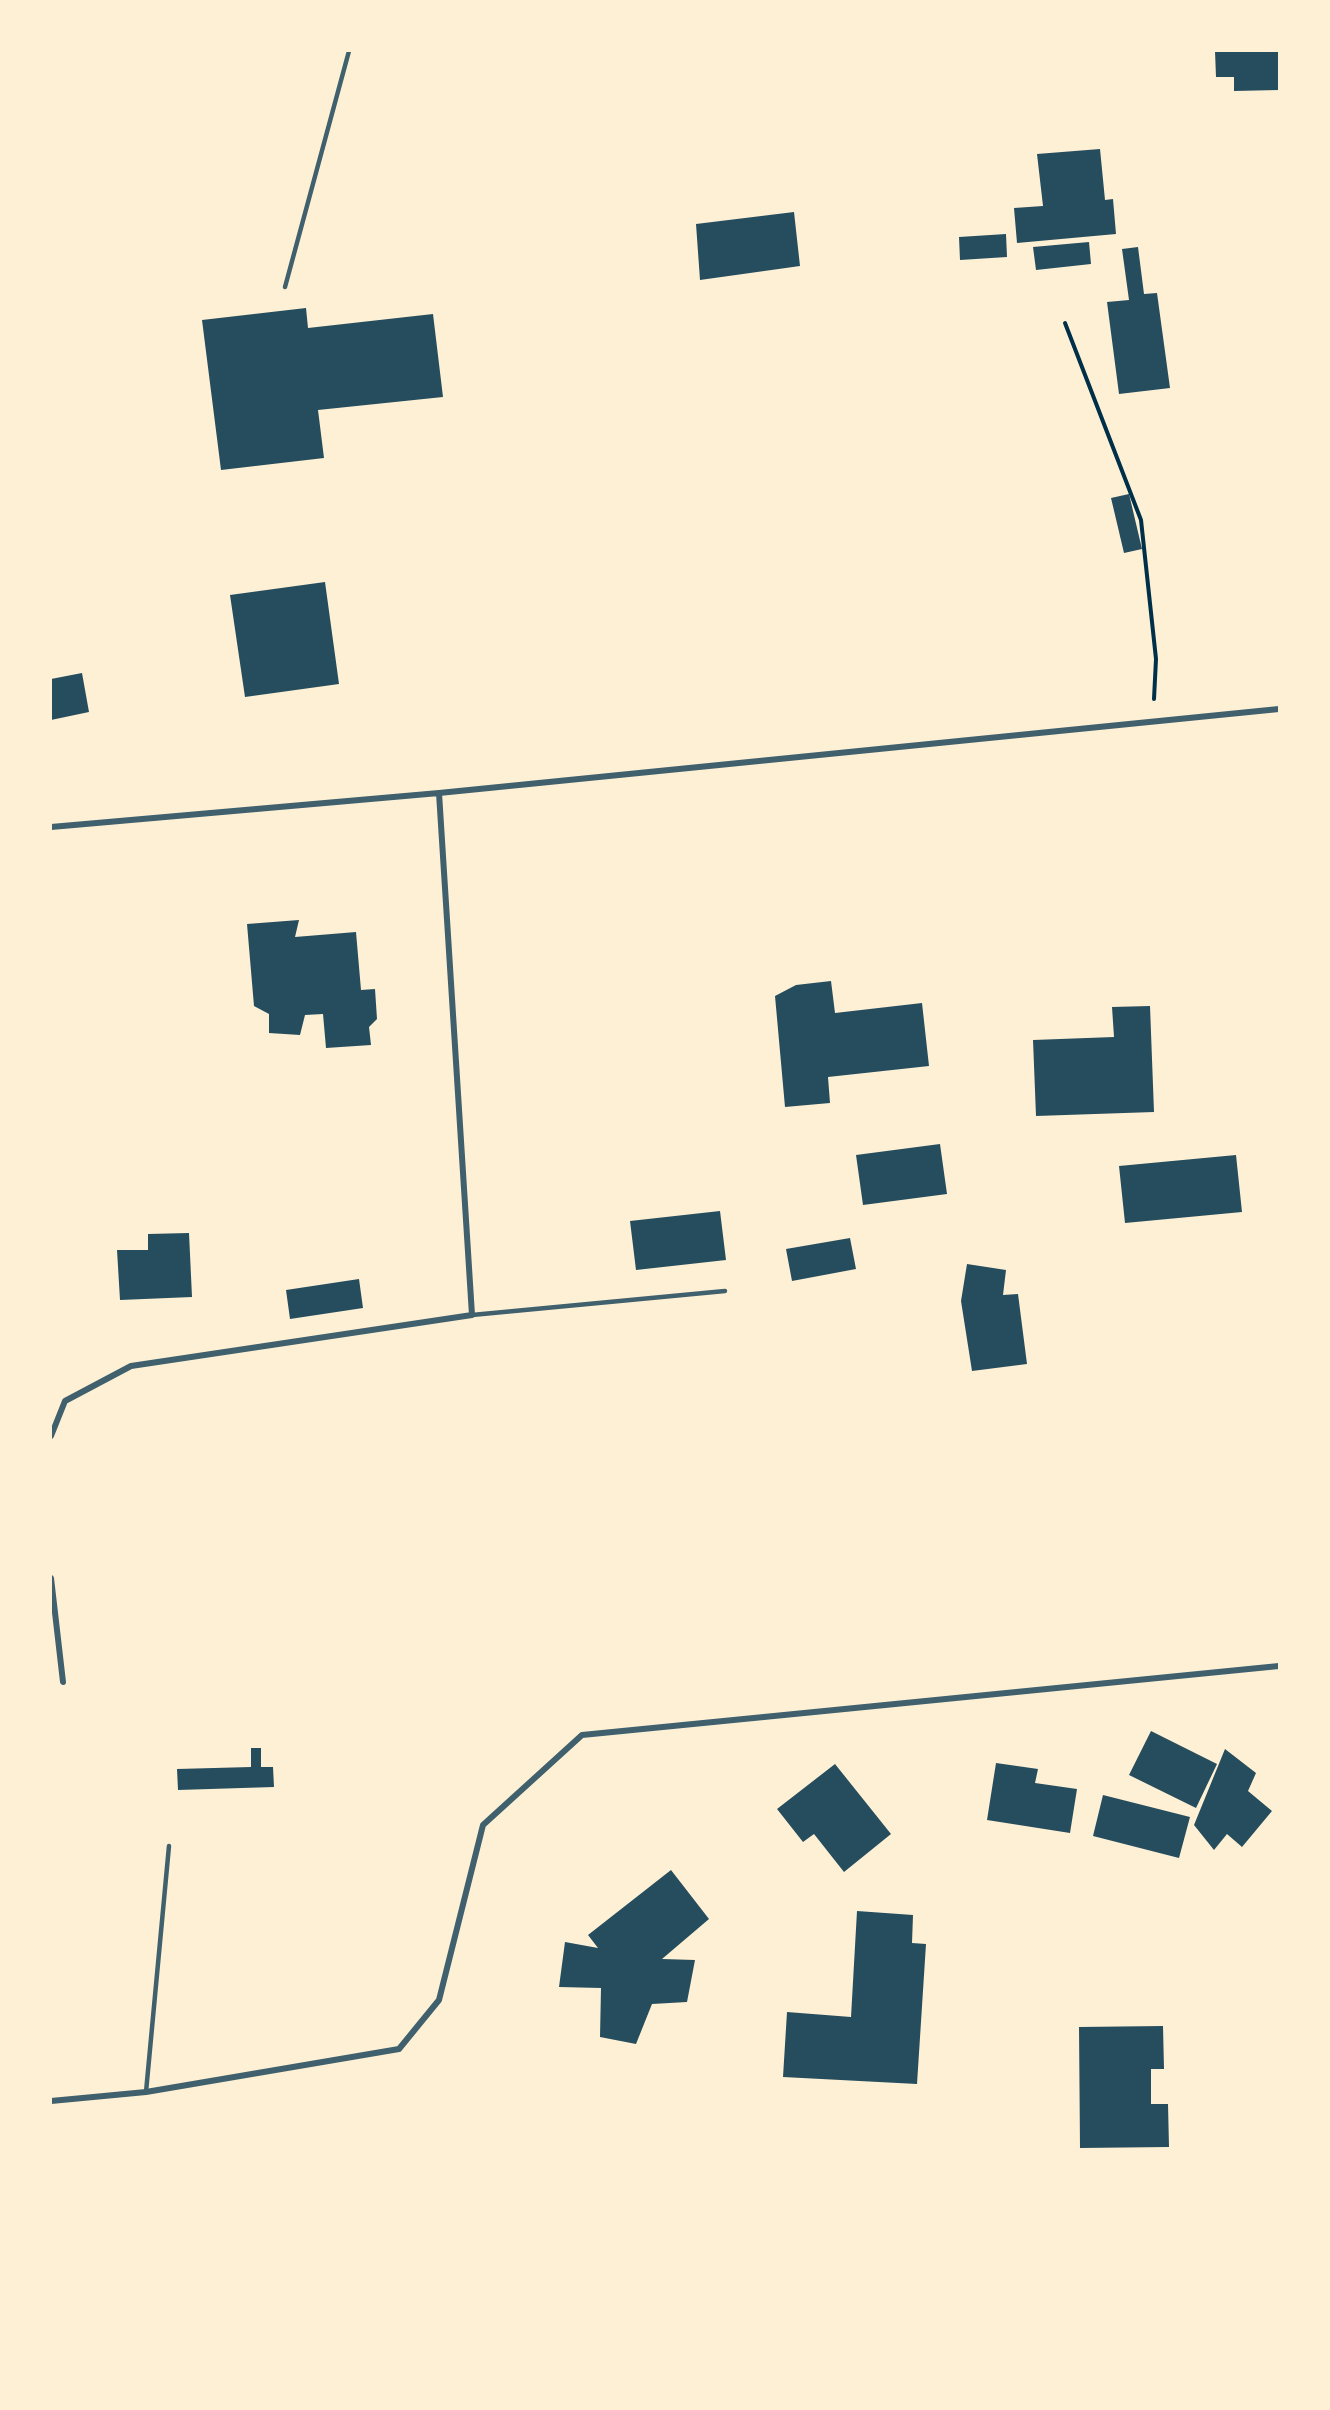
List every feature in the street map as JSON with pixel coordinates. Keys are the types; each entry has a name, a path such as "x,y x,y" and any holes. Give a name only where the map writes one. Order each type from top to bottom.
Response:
{"street":[{"path":"51,827 439,794 1279,710"},
{"path":"51,1436 65,1401 131,1366 472,1315 439,794"},
{"path":"51,1578 63,1682"},
{"path":"51,2101 146,2092 399,2049 439,2000 483,1825 582,1735 1279,1666"}],"lane":[{"path":"285,287 349,51"},
{"path":"472,1315 725,1291"},
{"path":"146,2092 169,1846"}],"path":[{"path":"1065,323 1141,520 1156,659 1153,721"}],"building":[{"path":"1215,51 1279,51 1279,90 1234,91 1234,77 1216,77"},
{"path":"1100,149 1105,200 1113,199 1116,234 1017,243 1014,208 1043,206 1037,154"},
{"path":"794,212 800,266 700,280 696,224"},
{"path":"1006,234 1007,257 960,260 959,237"},
{"path":"1089,242 1091,264 1036,270 1033,247"},
{"path":"1138,247 1144,294 1157,293 1170,388 1119,394 1107,302 1129,300 1122,249"},
{"path":"306,308 308,328 433,314 443,397 318,410 324,458 221,470 202,320"},
{"path":"1129,494 1142,549 1124,553 1111,498"},
{"path":"325,582 339,684 245,697 230,595"},
{"path":"82,673 89,712 51,720 51,679"},
{"path":"299,920 295,937 356,932 361,990 375,989 377,1019 369,1027 371,1045 326,1048 323,1014 305,1015 300,1035 269,1033 269,1014 254,1006 247,924"},
{"path":"831,981 835,1013 922,1003 929,1066 828,1077 830,1103 785,1107 775,996 796,985"},
{"path":"1150,1006 1154,1112 1036,1116 1033,1040 1114,1037 1112,1007"},
{"path":"940,1144 947,1194 863,1205 856,1155"},
{"path":"1236,1155 1242,1212 1125,1223 1119,1166"},
{"path":"720,1211 726,1260 636,1270 630,1221"},
{"path":"189,1233 192,1297 120,1300 117,1250 148,1250 148,1234"},
{"path":"850,1238 856,1269 792,1281 786,1249"},
{"path":"967,1264 1006,1270 1003,1295 1018,1294 1027,1364 972,1371 961,1301"},
{"path":"359,1279 363,1308 290,1319 286,1290"},
{"path":"1151,1731 1217,1764 1196,1808 1129,1775"},
{"path":"251,1748 261,1748 261,1767 273,1767 274,1787 178,1790 177,1769 251,1767"},
{"path":"1225,1749 1256,1773 1248,1791 1272,1811 1242,1847 1227,1834 1214,1850 1194,1825"},
{"path":"996,1763 1038,1769 1035,1783 1077,1789 1070,1833 987,1820"},
{"path":"835,1764 891,1834 844,1872 814,1834 803,1842 777,1809"},
{"path":"1103,1795 1190,1817 1179,1858 1093,1836"},
{"path":"671,1870 709,1919 662,1959 695,1960 687,2002 652,2004 636,2044 600,2037 601,1988 559,1987 565,1942 598,1948 588,1935"},
{"path":"857,1911 913,1915 912,1943 926,1944 917,2084 783,2077 787,2012 851,2017"},
{"path":"1163,2026 1164,2069 1151,2069 1151,2104 1168,2104 1169,2147 1080,2148 1079,2027"}]}
